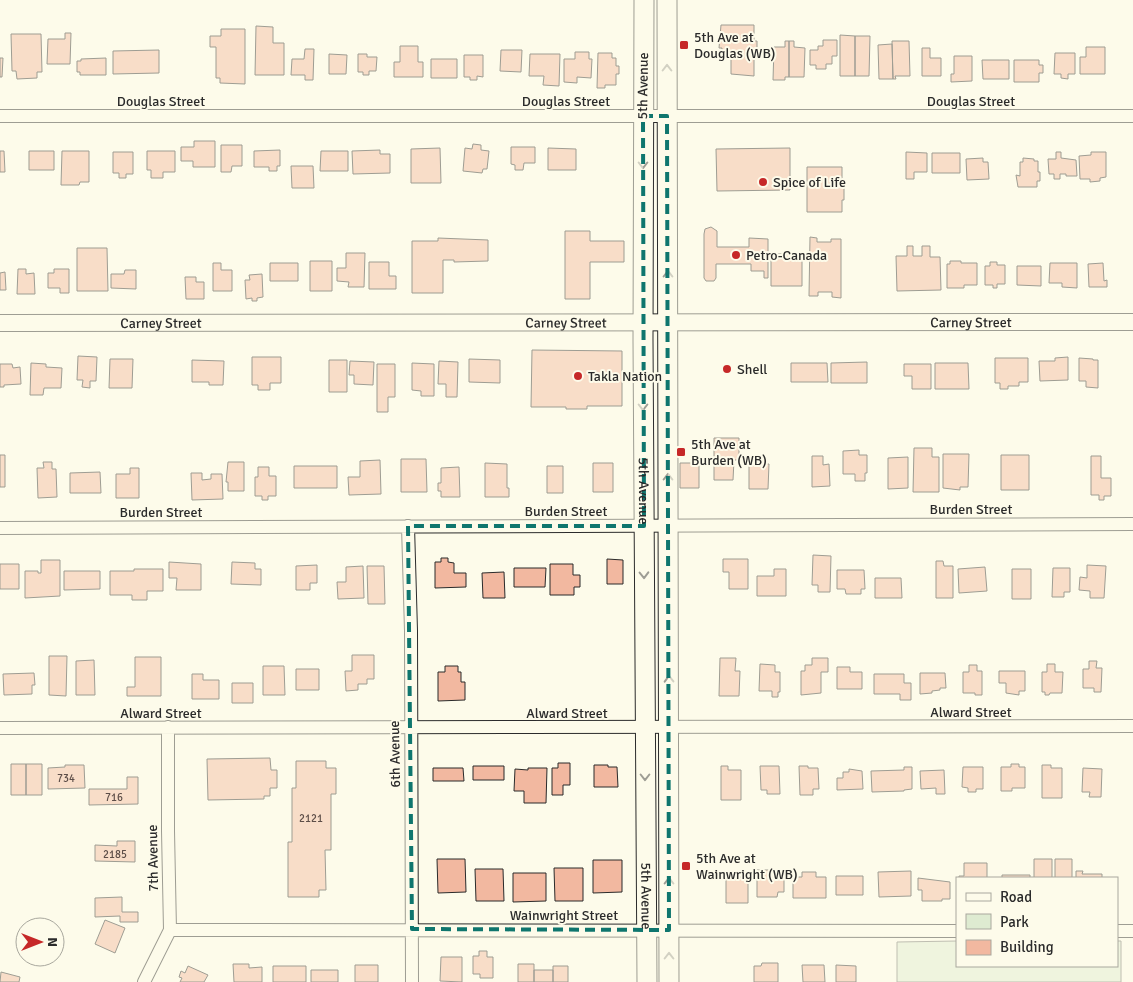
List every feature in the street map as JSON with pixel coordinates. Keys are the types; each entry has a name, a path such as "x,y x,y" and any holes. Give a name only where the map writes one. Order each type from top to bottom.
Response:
{"main road":[{"name":"5th Avenue","path":"644,0 642,116 647,982"},
{"name":"5th Avenue","path":"668,0 669,982"}],"street":[{"name":"Douglas Street","path":"0,116 1133,116"},
{"name":"Carney Street","path":"0,323 1133,322"},
{"name":"Burden Street","path":"0,528 1133,524"},
{"name":"6th Avenue","path":"408,526 411,630 412,982"},
{"name":"Alward Street","path":"0,728 1133,726"},
{"name":"7th Avenue","path":"144,982 170,930 168,728"},
{"name":"Wainwright Street","path":"170,930 956,931"},
{"path":"1118,931 1133,931"}],"highlighted area":[{"path":"643,116 667,116 669,930 412,929 408,526 644,526"}],"green space":[{"path":"956,941 956,967 1118,967 1118,941 1121,941 1121,982 897,982 897,942"}],"building":[{"path":"721,25 754,25 754,41 757,41 757,49 754,49 754,76 731,74 731,57 721,57 722,48 719,48"},
{"path":"256,26 273,27 273,43 284,43 284,75 255,75"},
{"path":"221,29 245,29 245,84 220,83 220,78 216,78 216,47 210,47 210,36 221,36"},
{"path":"65,33 71,33 70,64 47,64 48,39 65,39"},
{"path":"11,34 41,34 42,72 37,72 37,78 17,79 16,71 12,71"},
{"path":"840,35 855,36 855,76 840,76"},
{"path":"855,36 870,36 869,76 855,76"},
{"path":"823,40 837,40 837,56 832,56 832,64 826,64 826,69 816,69 816,65 810,65 810,50 818,50 818,46 823,46"},
{"path":"785,41 789,41 789,77 785,77 785,80 773,80 774,47 785,47"},
{"path":"789,41 794,41 794,47 805,48 804,77 789,77"},
{"path":"892,41 909,41 910,76 895,76 896,79 893,79"},
{"path":"892,44 893,79 879,79 878,45"},
{"path":"400,46 418,46 418,62 423,62 423,77 394,77 394,62 400,62"},
{"path":"1086,47 1105,47 1105,74 1080,74 1080,57 1086,57"},
{"path":"922,48 930,48 930,58 941,58 941,76 922,76"},
{"path":"305,49 314,49 313,80 305,80 305,75 291,75 292,59 304,59"},
{"path":"159,50 159,73 113,74 113,51"},
{"path":"501,50 522,50 521,72 500,71"},
{"path":"575,52 589,52 589,59 592,59 591,78 577,77 577,83 564,82 564,59 575,59"},
{"path":"598,53 612,53 612,58 616,58 619,74 616,74 616,85 605,85 605,88 597,88"},
{"path":"1055,53 1075,53 1075,74 1068,74 1068,79 1061,78 1061,74 1054,74"},
{"path":"329,54 347,55 346,74 329,74"},
{"path":"358,54 367,54 367,57 377,57 376,71 369,71 369,75 363,75 363,72 358,72"},
{"path":"530,54 560,54 559,86 543,85 544,76 529,76"},
{"path":"464,55 483,55 483,77 477,76 477,80 470,80 470,77 464,77"},
{"path":"954,56 972,56 972,81 951,82 951,74 954,74"},
{"path":"0,58 3,58 2,77 0,77"},
{"path":"106,58 106,75 80,75 80,72 77,72 77,61 81,61 81,59"},
{"path":"431,59 457,59 457,78 431,78"},
{"path":"982,60 1009,60 1009,79 983,79"},
{"path":"1014,60 1039,60 1039,65 1043,65 1043,73 1039,73 1039,82 1014,82"},
{"path":"194,141 215,141 215,167 193,167 193,161 181,161 181,147 194,147"},
{"path":"473,144 481,145 481,150 489,151 487,169 483,169 482,173 463,171 465,148 472,149"},
{"path":"221,145 242,145 242,166 232,166 231,172 221,172"},
{"path":"511,147 535,147 535,163 524,163 523,170 515,170 515,165 511,164"},
{"path":"440,148 441,183 411,183 411,149"},
{"path":"548,148 576,149 576,170 548,170"},
{"path":"790,148 790,190 717,191 716,149"},
{"path":"280,150 280,166 277,166 277,171 269,171 269,167 254,167 254,151"},
{"path":"380,150 380,154 390,154 390,173 353,174 352,151"},
{"path":"0,151 4,151 5,172 0,172"},
{"path":"29,151 54,151 54,170 29,170"},
{"path":"62,151 89,151 89,182 80,182 79,185 61,185"},
{"path":"147,151 175,151 175,172 163,172 163,178 151,178 151,170 147,170"},
{"path":"321,151 348,151 348,171 320,171"},
{"path":"113,152 133,152 133,174 126,174 126,178 119,178 119,173 113,173"},
{"path":"906,152 927,153 927,172 914,172 914,179 906,179"},
{"path":"1056,152 1061,152 1061,158 1076,160 1077,176 1060,174 1060,179 1054,179 1054,174 1049,174 1048,159 1056,159"},
{"path":"1091,152 1106,152 1106,177 1100,178 1100,181 1090,182 1090,179 1080,179 1079,156 1091,155"},
{"path":"932,153 960,153 960,173 932,173"},
{"path":"983,158 983,162 988,162 989,179 967,180 966,159"},
{"path":"1023,158 1038,161 1040,181 1037,181 1037,187 1018,187 1016,175 1020,176 1020,162 1023,162"},
{"path":"291,166 313,166 314,188 292,188"},
{"path":"807,167 842,167 844,200 842,200 842,212 807,212"},
{"name":"Petro-Canada","path":"711,227 717,231 717,247 749,247 749,238 768,239 768,278 764,278 764,271 751,271 751,264 716,264 716,278 714,281 706,281 704,278 704,234 705,229"},
{"path":"565,231 590,231 590,241 624,241 624,262 590,262 590,299 565,299"},
{"path":"810,237 817,238 817,242 831,242 831,239 841,239 841,298 832,297 832,292 818,292 818,296 809,296"},
{"path":"438,238 488,240 488,261 454,262 454,260 443,260 443,293 412,293 412,241 438,241"},
{"path":"907,246 913,246 913,256 922,256 922,246 930,246 930,257 940,257 941,290 897,291 896,256 907,256"},
{"path":"77,248 107,248 108,291 77,291"},
{"path":"346,253 365,253 364,287 348,287 349,282 337,281 337,268 346,268"},
{"path":"771,254 802,254 802,286 771,286"},
{"path":"310,261 332,261 332,291 310,291"},
{"path":"950,261 977,263 977,285 964,285 964,288 947,288 947,264 950,264"},
{"path":"369,262 389,262 389,276 396,276 396,289 369,289"},
{"path":"990,262 997,262 997,265 1005,265 1005,284 997,284 997,288 993,288 993,285 985,285 985,266 990,266"},
{"path":"213,263 221,263 221,270 232,270 232,291 213,291"},
{"path":"270,263 298,263 298,281 270,281"},
{"path":"1050,263 1077,263 1077,288 1062,287 1062,283 1049,283"},
{"path":"1103,263 1104,281 1107,280 1107,287 1089,287 1088,264"},
{"path":"1017,266 1041,266 1041,286 1017,285"},
{"path":"18,269 26,269 26,274 34,273 35,294 17,294"},
{"path":"54,269 69,269 69,293 60,293 60,288 48,288 48,273 54,273"},
{"path":"125,270 136,270 136,289 111,288 111,274 124,274"},
{"path":"5,272 6,290 0,290 0,273"},
{"path":"262,274 263,297 257,298 257,301 252,301 252,298 246,299 245,280 250,280 249,275"},
{"path":"185,277 196,277 196,282 204,282 204,299 186,299"},
{"path":"532,350 622,351 622,406 587,406 587,409 531,407"},
{"path":"78,356 97,357 96,381 90,381 90,388 82,387 83,380 77,380"},
{"path":"252,357 281,357 281,383 270,383 270,390 258,390 258,385 252,385"},
{"path":"1068,357 1068,380 1040,381 1039,361 1055,361 1055,358"},
{"path":"995,358 1028,358 1028,382 1019,382 1019,386 1008,386 1008,389 1000,389 1000,383 995,383"},
{"path":"1079,358 1098,360 1098,388 1086,387 1086,381 1079,381"},
{"path":"110,359 133,359 132,388 109,388"},
{"path":"469,359 500,360 500,383 469,382"},
{"path":"192,360 224,361 223,385 209,385 209,382 192,382"},
{"path":"329,360 347,360 347,392 329,392"},
{"path":"350,361 374,362 373,385 354,384 354,375 349,375"},
{"path":"439,361 458,362 457,397 446,397 446,384 438,384"},
{"path":"867,362 867,383 831,383 831,363"},
{"path":"31,363 46,364 46,367 62,368 61,388 44,388 43,395 30,395"},
{"path":"412,363 434,364 434,396 421,396 421,391 412,390"},
{"path":"791,363 827,363 828,382 791,382"},
{"path":"935,363 968,363 969,389 935,389"},
{"path":"0,364 12,364 13,368 20,367 21,384 0,387"},
{"path":"377,364 395,364 395,397 388,397 388,412 377,412"},
{"path":"904,364 931,364 931,389 912,389 912,376 904,376"},
{"path":"714,438 739,438 739,460 734,460 733,480 714,480"},
{"path":"914,448 932,448 932,457 939,457 939,492 913,492"},
{"path":"859,450 859,455 867,455 865,481 855,481 855,474 843,474 843,451"},
{"path":"943,454 969,454 968,487 960,487 960,490 943,488"},
{"path":"0,455 5,455 5,487 0,487"},
{"path":"1001,455 1029,455 1029,490 1001,490"},
{"path":"812,456 823,456 823,465 829,464 830,486 812,487"},
{"path":"1091,456 1101,456 1101,478 1111,478 1111,496 1104,496 1104,500 1099,500 1099,495 1091,495"},
{"path":"908,457 908,488 888,489 888,458"},
{"path":"401,459 426,459 427,492 401,492"},
{"path":"380,460 381,494 349,495 348,477 360,477 360,461"},
{"path":"43,462 52,462 52,469 56,469 57,497 38,498 37,468 44,468"},
{"path":"228,462 244,462 244,491 228,491 228,482 226,482"},
{"path":"485,463 507,464 509,497 485,497"},
{"path":"593,463 613,463 613,492 593,492"},
{"path":"680,463 699,463 699,488 680,488"},
{"path":"749,464 769,464 768,489 749,489"},
{"path":"294,466 337,466 337,488 294,488"},
{"path":"547,466 563,466 563,493 547,493"},
{"path":"258,467 269,467 269,476 276,476 276,496 268,496 268,500 262,500 262,496 255,496 255,477 258,477"},
{"path":"459,467 460,497 441,497 441,491 438,491 438,483 441,483 441,468"},
{"path":"130,468 139,468 139,498 116,498 116,474 130,474"},
{"path":"100,472 101,493 70,493 70,473"},
{"path":"191,473 202,473 202,480 211,479 211,474 222,474 223,499 192,500"},
{"path":"813,555 831,556 830,592 818,592 818,585 812,585"},
{"path":"441,558 448,558 448,562 454,563 454,573 466,573 466,587 435,588 435,562 441,562"},
{"path":"607,559 623,560 623,584 607,584"},
{"path":"723,559 748,559 748,589 729,589 729,572 723,572"},
{"path":"41,560 60,560 60,596 25,598 25,571 38,571 38,573 41,573"},
{"path":"936,561 943,561 944,566 953,566 953,598 936,598"},
{"path":"169,562 201,564 201,590 176,590 177,578 169,578"},
{"path":"232,562 255,563 255,569 261,569 261,585 231,584"},
{"path":"0,564 19,564 19,589 0,589"},
{"path":"550,564 573,564 573,575 580,575 580,587 574,587 574,595 550,595"},
{"path":"317,565 317,583 310,583 310,590 296,590 296,566"},
{"path":"1087,565 1106,566 1104,598 1090,598 1090,591 1079,590 1080,577 1087,578"},
{"path":"363,566 364,598 338,599 337,582 346,582 346,567"},
{"path":"367,566 384,566 385,604 368,604"},
{"path":"985,567 987,591 959,593 958,569"},
{"path":"514,568 546,568 545,587 514,587"},
{"path":"1053,568 1070,568 1070,592 1064,592 1064,597 1052,597"},
{"path":"134,569 163,569 163,591 147,591 147,600 132,600 132,595 110,595 110,571 134,571"},
{"path":"774,569 786,569 786,596 757,596 757,576 774,576"},
{"path":"1012,569 1031,569 1031,599 1012,599"},
{"path":"837,570 864,570 865,589 861,589 861,594 846,594 845,589 837,589"},
{"path":"64,571 100,571 100,589 64,590"},
{"path":"504,572 505,598 483,598 482,573"},
{"path":"875,578 901,578 902,598 875,598"},
{"path":"352,655 374,655 374,679 367,679 367,684 358,684 358,690 346,691 345,671 352,671"},
{"path":"49,656 67,656 66,696 49,695"},
{"path":"135,657 161,657 161,696 127,696 127,687 135,687"},
{"path":"720,658 736,658 735,671 740,671 739,696 719,696"},
{"path":"812,658 828,658 828,672 821,672 821,693 801,695 801,671 805,671 805,665 812,665"},
{"path":"94,660 95,695 76,695 76,661"},
{"path":"1089,661 1097,661 1096,668 1102,668 1101,692 1094,692 1094,688 1083,688 1083,669 1089,669"},
{"path":"760,664 775,665 775,672 780,672 780,692 778,692 778,697 772,697 772,691 759,691"},
{"path":"1047,664 1055,664 1055,672 1063,672 1062,693 1045,695 1045,692 1042,692 1042,672 1047,672"},
{"path":"969,665 977,665 977,671 982,671 982,695 963,693 963,672 969,672"},
{"path":"263,666 284,666 285,695 263,695"},
{"path":"445,666 458,666 458,672 461,672 461,682 465,682 465,700 438,701 438,672 445,672"},
{"path":"837,667 850,667 850,672 862,672 862,689 837,689"},
{"path":"296,669 319,669 319,690 296,690"},
{"path":"999,671 1025,671 1025,691 1019,691 1019,695 1006,693 1006,683 999,683"},
{"path":"34,673 35,685 32,685 32,694 4,695 3,674"},
{"path":"920,673 945,673 946,688 940,688 940,690 932,691 932,693 920,694"},
{"path":"192,674 203,674 203,680 219,680 219,699 192,699"},
{"path":"874,674 904,674 904,683 911,683 911,700 900,700 900,694 874,694"},
{"path":"232,683 253,683 253,703 232,703"},
{"path":"270,758 271,770 277,770 277,788 270,788 270,796 264,796 264,799 208,800 207,759"},
{"path":"296,761 326,761 326,768 336,768 336,794 331,794 331,850 325,850 326,890 319,890 319,897 288,897 288,842 292,842 292,788 296,788"},
{"path":"558,763 570,763 570,785 563,785 563,795 552,795 552,768 558,768"},
{"path":"11,764 26,764 26,795 11,795"},
{"path":"26,764 42,764 42,795 26,795"},
{"path":"1011,764 1019,764 1019,767 1025,767 1025,788 1012,788 1012,791 1001,791 1001,767 1011,767"},
{"path":"65,765 84,765 85,788 48,789 48,768 65,767"},
{"path":"594,765 617,767 618,787 594,787"},
{"path":"1042,765 1051,765 1051,768 1062,768 1062,798 1042,798"},
{"path":"473,766 504,766 504,780 473,780"},
{"path":"721,766 728,766 728,770 741,770 741,800 721,800"},
{"path":"760,766 779,766 780,794 767,794 767,790 761,790"},
{"path":"799,766 818,768 819,789 813,789 813,795 800,795"},
{"path":"904,767 912,767 912,789 872,792 871,771 904,770"},
{"path":"963,767 983,767 983,789 976,789 976,792 968,792 968,788 962,787"},
{"path":"433,768 463,768 464,781 433,781"},
{"path":"528,768 547,768 546,803 524,803 524,791 514,791 515,769 528,770"},
{"path":"1083,768 1102,769 1101,797 1089,797 1090,792 1082,792"},
{"path":"849,769 862,771 863,789 837,790 837,778 843,778 843,772 849,772"},
{"path":"944,770 945,794 936,794 936,788 921,789 920,771"},
{"path":"127,777 138,777 138,804 89,805 89,789 127,789"},
{"path":"117,841 135,841 135,862 95,861 95,845 117,846"},
{"path":"437,859 465,859 466,892 438,893"},
{"path":"1034,859 1052,859 1052,877 1034,877"},
{"path":"1055,859 1072,859 1072,877 1055,877"},
{"path":"593,860 622,860 622,892 593,893"},
{"path":"964,863 987,863 987,877 959,877 964,876"},
{"path":"554,868 583,868 583,901 555,901"},
{"path":"475,869 503,869 504,901 476,901"},
{"path":"757,870 776,870 776,875 784,875 784,892 778,892 777,897 757,897"},
{"path":"911,871 911,896 879,897 878,872"},
{"path":"1076,871 1083,871 1082,874 1102,874 1102,877 1076,877"},
{"path":"802,872 816,872 816,877 826,877 826,898 793,898 793,877 802,877"},
{"path":"513,873 546,873 546,901 513,902"},
{"path":"1002,875 1030,875 1030,877 1002,877"},
{"path":"836,876 863,876 863,895 836,895"},
{"path":"726,877 748,877 748,903 726,903"},
{"path":"918,878 950,882 950,899 922,901 922,890 918,890"},
{"path":"122,897 122,912 138,912 138,922 120,922 120,916 95,917 95,898"},
{"path":"105,920 125,928 115,953 95,944"},
{"path":"479,951 487,951 487,957 493,957 493,978 480,978 480,974 473,974 473,956 479,956"},
{"path":"441,957 462,957 462,982 440,981"},
{"path":"762,963 778,963 778,982 754,982 754,966 761,966"},
{"path":"233,964 249,964 249,968 262,967 262,982 234,982"},
{"path":"518,964 534,964 534,982 518,982"},
{"path":"355,965 378,965 378,982 355,982"},
{"path":"802,965 824,965 825,982 803,982"},
{"path":"836,965 856,966 856,982 836,982"},
{"path":"188,966 208,975 204,982 180,982 182,978 179,977 181,971 185,973"},
{"path":"273,966 306,966 306,982 273,982"},
{"path":"553,966 568,966 568,982 553,982"},
{"path":"311,970 338,970 338,982 311,982"},
{"path":"534,970 553,970 553,982 534,982"},
{"path":"1,972 20,977 19,982 0,982"}],"place":[{"name":"5th Ave at Douglas (WB)","path":"684,45"},
{"name":"Spice of Life","path":"763,182"},
{"name":"Petro-Canada","path":"736,255"},
{"name":"Shell","path":"727,369"},
{"name":"Takla Nation","path":"578,376"},
{"name":"5th Ave at Burden (WB)","path":"681,452"},
{"name":"5th Ave at Wainwright (WB)","path":"686,866"}]}
